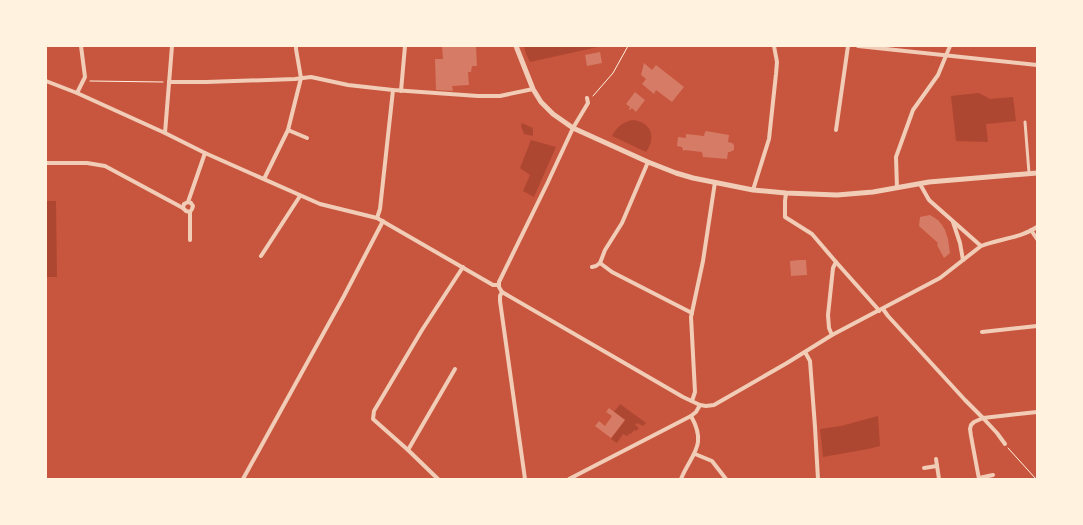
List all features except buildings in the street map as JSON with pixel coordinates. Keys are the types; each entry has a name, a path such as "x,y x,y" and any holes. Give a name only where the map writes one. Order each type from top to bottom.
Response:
{"street":[{"path":"77,94 85,77 81,46"},
{"path":"165,133 172,46"},
{"path":"264,179 288,130 301,78 296,46"},
{"path":"401,91 405,46"},
{"path":"516,46 533,89 541,102 550,112 573,128 676,173 753,190 837,195 897,188 929,182 1037,173"},
{"path":"753,190 769,139 776,74 776,57 774,46"},
{"path":"836,130 848,46"},
{"path":"858,46 1037,65"},
{"path":"897,188 896,157 913,110 938,75 950,46"},
{"path":"169,82 311,78 348,85 401,91 478,96 500,96 533,89"},
{"path":"46,81 165,133 205,153 300,196 320,204 377,218 493,285 498,286 502,292 683,397 700,405 706,406 714,404 787,364 832,335 940,278 981,246 1037,227"},
{"path":"377,218 380,209 393,90"},
{"path":"498,286 573,128 588,103 586,98"},
{"path":"1025,122 1029,173"},
{"path":"288,130 307,138"},
{"path":"183,208 184,204 188,202 205,153"},
{"path":"592,267 600,263 605,250 622,223 648,162"},
{"path":"46,163 87,163 105,166 190,212"},
{"path":"692,401 695,392 691,324 692,313 704,261 715,182"},
{"path":"920,184 929,200 981,246"},
{"path":"786,193 785,217 812,234 877,308 888,316 983,418 1005,444"},
{"path":"261,256 300,196"},
{"path":"188,202 193,206 190,212 190,240"},
{"path":"243,479 344,296 383,221"},
{"path":"953,221 960,243 963,260"},
{"path":"1031,230 1037,239"},
{"path":"832,335 829,328 828,315 833,268 836,262"},
{"path":"600,263 612,272 692,313"},
{"path":"438,479 374,419 374,411 422,330 462,267"},
{"path":"502,292 500,300 525,479"},
{"path":"982,332 1037,326"},
{"path":"805,352 810,361 818,479"},
{"path":"408,450 455,369"},
{"path":"569,479 691,416 696,412 700,405"},
{"path":"994,475 979,478 970,429 971,425 983,418 1037,412"},
{"path":"681,479 695,454 698,440 695,424 691,416"},
{"path":"695,454 712,461 726,479"},
{"path":"936,459 939,479"},
{"path":"924,468 937,466"}],"path":[{"path":"586,98 592,97 613,73 628,46"},
{"path":"83,81 169,82"},
{"path":"1005,444 1036,479"}],"shaded area":[{"path":"524,46 602,46 530,62"},
{"path":"979,93 990,99 1013,97 1016,121 986,124 988,142 956,141 951,96"},
{"path":"634,120 645,124 650,132 651,142 646,152 612,136 621,125"},
{"path":"522,123 533,128 533,136 524,134 521,126"},
{"path":"531,140 556,147 534,197 523,191 530,175 520,168"},
{"path":"46,201 56,201 57,277 46,277"},
{"path":"620,404 646,423 643,426 637,423 635,425 639,428 636,431 634,430 627,436 623,434 617,443 611,439 625,420 614,412"},
{"path":"878,416 880,446 823,457 820,429 841,426"}]}
